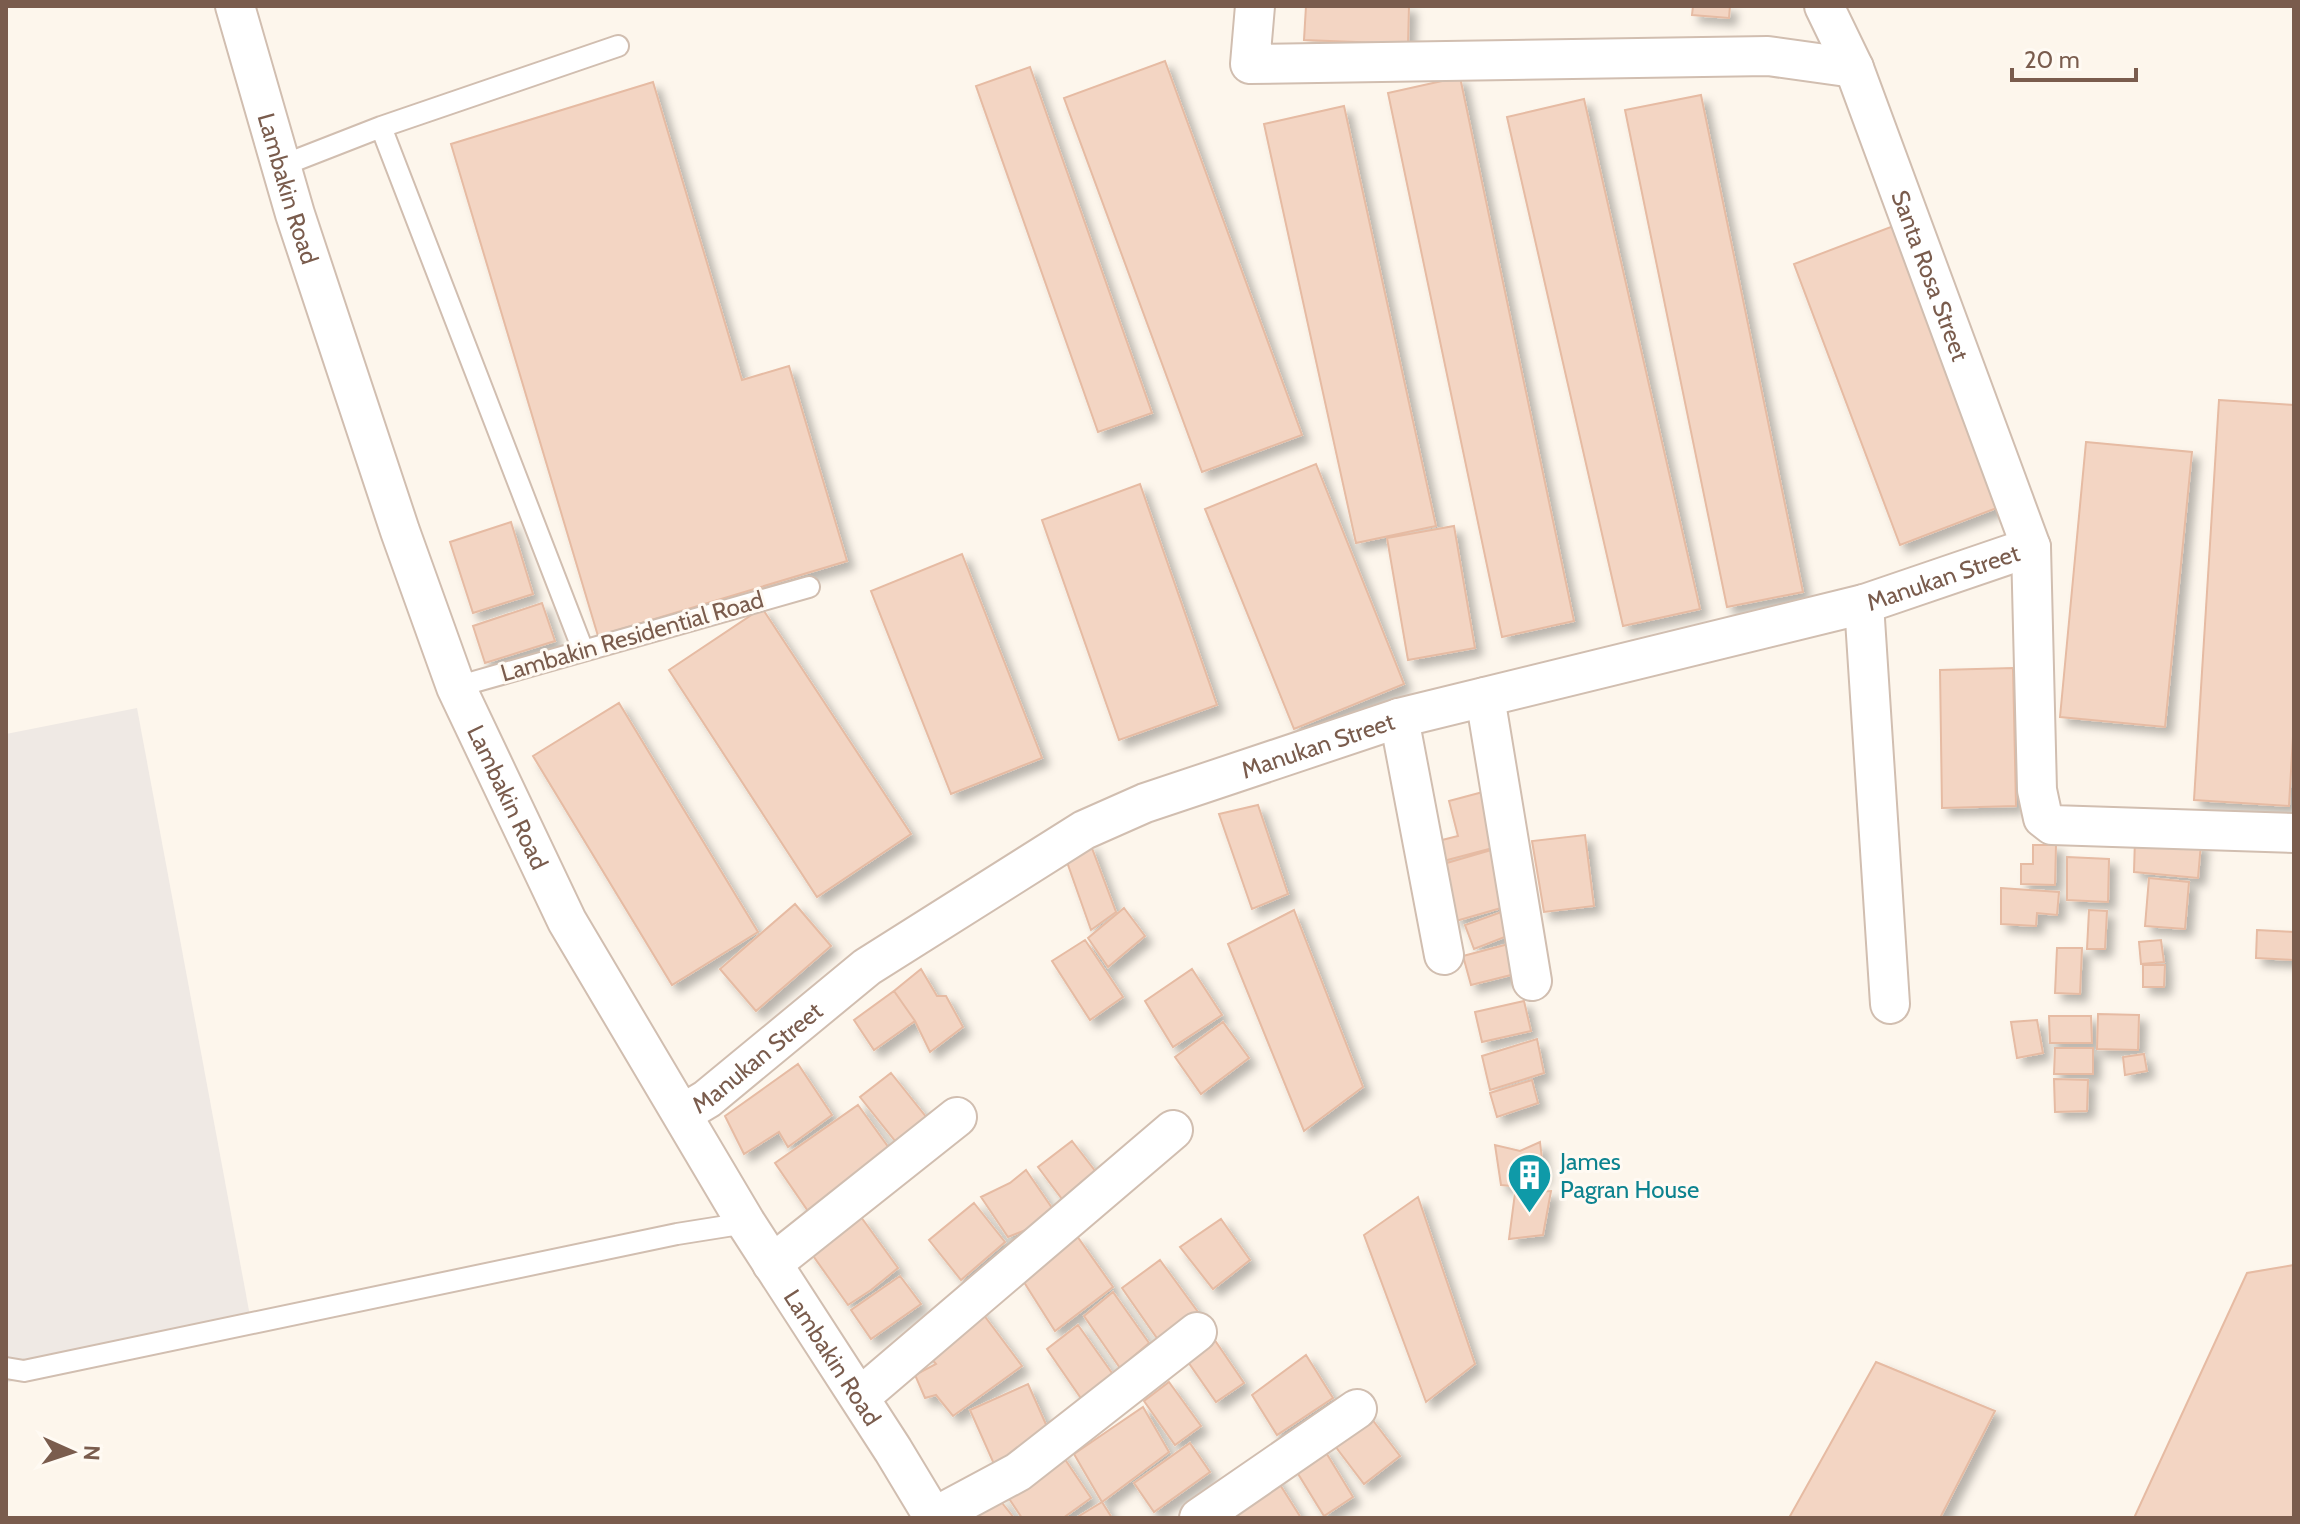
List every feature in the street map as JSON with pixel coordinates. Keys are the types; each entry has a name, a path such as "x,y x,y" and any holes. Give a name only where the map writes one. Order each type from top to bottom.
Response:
{"street":[{"name":"Lambakin Road","path":"235,6 281,166 400,531 456,687 567,921 746,1223 860,1397 934,1518"},
{"path":"1255,6 1250,64 1768,56 1854,68"},
{"name":"Santa Rosa Street","path":"1824,6 1854,68 2031,547 2037,790 2043,818 2052,825 2294,833"},
{"name":"Manukan Street","path":"682,1114 707,1099 867,967 1084,830 1145,803 1399,718 1864,604 2031,547"},
{"path":"1864,604 1890,1004"},
{"path":"1485,697 1532,981"},
{"path":"1399,718 1444,955"},
{"path":"772,1264 957,1117"},
{"path":"860,1397 1173,1130"},
{"path":"934,1518 1018,1472 1197,1332"},
{"path":"1199,1518 1357,1409"}],"lane":[{"path":"281,166 381,127 618,46"},
{"path":"381,127 583,650"},
{"name":"Lambakin Residential Road","path":"456,687 809,587"},
{"path":"6,1368 24,1371 677,1234 746,1223"}],"shaded area":[{"path":"137,708 250,1316 6,1383 6,734"}],"building":[{"path":"1306,6 1409,6 1408,44 1304,40"},
{"path":"1693,6 1730,6 1729,18 1692,15"},
{"path":"1165,61 1302,435 1202,472 1064,98"},
{"path":"1030,67 1152,413 1098,432 976,86"},
{"path":"1460,77 1574,621 1502,637 1388,93"},
{"path":"653,82 742,380 789,366 847,561 598,636 451,144"},
{"path":"1701,95 1803,592 1727,607 1625,110"},
{"path":"1584,99 1700,609 1623,626 1507,117"},
{"path":"1344,106 1436,526 1356,543 1264,124"},
{"path":"1896,225 2002,506 1900,545 1794,264"},
{"path":"2219,400 2294,405 2294,719 2289,806 2194,800"},
{"path":"2086,442 2192,452 2165,727 2060,717"},
{"path":"1316,464 1404,684 1294,729 1205,509"},
{"path":"1140,484 1217,705 1119,740 1042,520"},
{"path":"511,522 533,594 473,613 450,542"},
{"path":"1454,526 1475,648 1408,660 1387,538"},
{"path":"962,554 1042,758 951,794 871,591"},
{"path":"542,603 555,641 485,663 473,626"},
{"path":"762,608 911,834 817,897 669,670"},
{"path":"2013,668 2016,806 1942,808 1940,670"},
{"path":"619,703 758,932 672,985 533,756"},
{"path":"1494,789 1508,844 1436,863 1430,843 1458,836 1449,801"},
{"path":"1258,805 1288,894 1252,909 1219,814"},
{"path":"1585,835 1594,906 1544,912 1532,841"},
{"path":"2135,838 2201,843 2198,878 2134,872"},
{"path":"1090,843 1116,912 1091,930 1067,862"},
{"path":"2033,845 2056,845 2055,885 2021,884 2021,864 2033,864"},
{"path":"1498,848 1515,904 1456,921 1440,865"},
{"path":"2067,857 2109,859 2108,902 2067,900"},
{"path":"2149,878 2189,882 2185,929 2145,926"},
{"path":"2001,888 2059,892 2057,915 2037,913 2036,926 2001,924"},
{"path":"795,904 831,946 756,1011 720,969"},
{"path":"1124,908 1145,936 1108,967 1088,938"},
{"path":"1294,910 1363,1087 1304,1131 1228,944"},
{"path":"1507,910 1515,933 1474,949 1465,925"},
{"path":"2089,910 2107,911 2105,949 2087,949"},
{"path":"2257,930 2294,932 2294,960 2256,958"},
{"path":"1085,940 1123,997 1090,1020 1052,961"},
{"path":"2161,940 2164,962 2141,964 2139,942"},
{"path":"1516,942 1523,972 1471,985 1463,956"},
{"path":"2057,948 2082,948 2080,994 2055,993"},
{"path":"2143,965 2165,965 2164,987 2143,987"},
{"path":"921,969 937,996 946,996 963,1027 930,1052 915,1021 894,991"},
{"path":"1192,969 1222,1015 1173,1047 1145,1001"},
{"path":"894,991 915,1021 874,1050 854,1020"},
{"path":"1524,1001 1531,1031 1482,1042 1475,1012"},
{"path":"2098,1014 2139,1015 2138,1050 2097,1049"},
{"path":"2049,1016 2091,1016 2092,1043 2050,1043"},
{"path":"2037,1020 2043,1053 2017,1058 2011,1022"},
{"path":"1223,1022 1249,1058 1201,1094 1175,1057"},
{"path":"1537,1039 1544,1073 1490,1090 1482,1056"},
{"path":"2055,1048 2093,1048 2093,1074 2054,1074"},
{"path":"2144,1054 2147,1071 2125,1075 2123,1057"},
{"path":"798,1064 832,1115 788,1147 779,1132 744,1154 725,1116"},
{"path":"891,1073 927,1118 896,1142 860,1097"},
{"path":"2054,1079 2088,1080 2087,1111 2055,1112"},
{"path":"1532,1080 1538,1103 1497,1117 1490,1093"},
{"path":"858,1105 894,1155 810,1214 775,1163"},
{"path":"1072,1141 1096,1172 1062,1199 1038,1167"},
{"path":"1540,1142 1544,1177 1522,1187 1501,1185 1495,1145 1520,1151"},
{"path":"1026,1170 1052,1208 1041,1224 1008,1237 981,1197 1010,1183"},
{"name":"James Pagran House","path":"1551,1191 1543,1235 1509,1239 1515,1193"},
{"name":"James Pagran House","path":"1551,1191 1543,1235 1509,1239 1515,1193"},
{"path":"1418,1197 1475,1364 1426,1402 1364,1235"},
{"path":"974,1203 1005,1242 961,1280 929,1240"},
{"path":"861,1217 898,1268 848,1305 809,1250"},
{"path":"1221,1219 1250,1260 1213,1289 1180,1247"},
{"path":"1077,1236 1113,1287 1055,1331 1022,1279"},
{"path":"1160,1260 1198,1312 1159,1341 1122,1288"},
{"path":"2294,1265 2294,1518 2134,1518 2247,1273"},
{"path":"900,1276 921,1304 871,1339 851,1310"},
{"path":"1113,1292 1149,1343 1120,1368 1084,1316"},
{"path":"977,1306 1022,1366 953,1416 936,1395 925,1398 915,1375 936,1364 921,1347"},
{"path":"1078,1325 1119,1383 1087,1407 1047,1349"},
{"path":"1214,1339 1244,1383 1216,1402 1186,1359"},
{"path":"1306,1355 1333,1398 1277,1435 1252,1395"},
{"path":"1876,1362 1995,1411 1940,1518 1789,1518"},
{"path":"1169,1382 1201,1426 1175,1445 1144,1401"},
{"path":"1028,1384 1052,1438 994,1464 970,1410"},
{"path":"1143,1407 1169,1452 1102,1502 1074,1454"},
{"path":"1368,1414 1400,1456 1364,1484 1332,1442"},
{"path":"1190,1443 1210,1472 1154,1512 1134,1483"},
{"path":"1322,1446 1353,1497 1324,1516 1292,1464"},
{"path":"1058,1449 1091,1498 1063,1518 1022,1518 1002,1488"},
{"path":"1272,1472 1301,1518 1235,1518 1227,1507"},
{"path":"999,1499 1014,1518 974,1518"},
{"path":"1102,1502 1112,1518 1076,1518"}],"place":[{"name":"James Pagran House","path":"1529,1214"}]}
